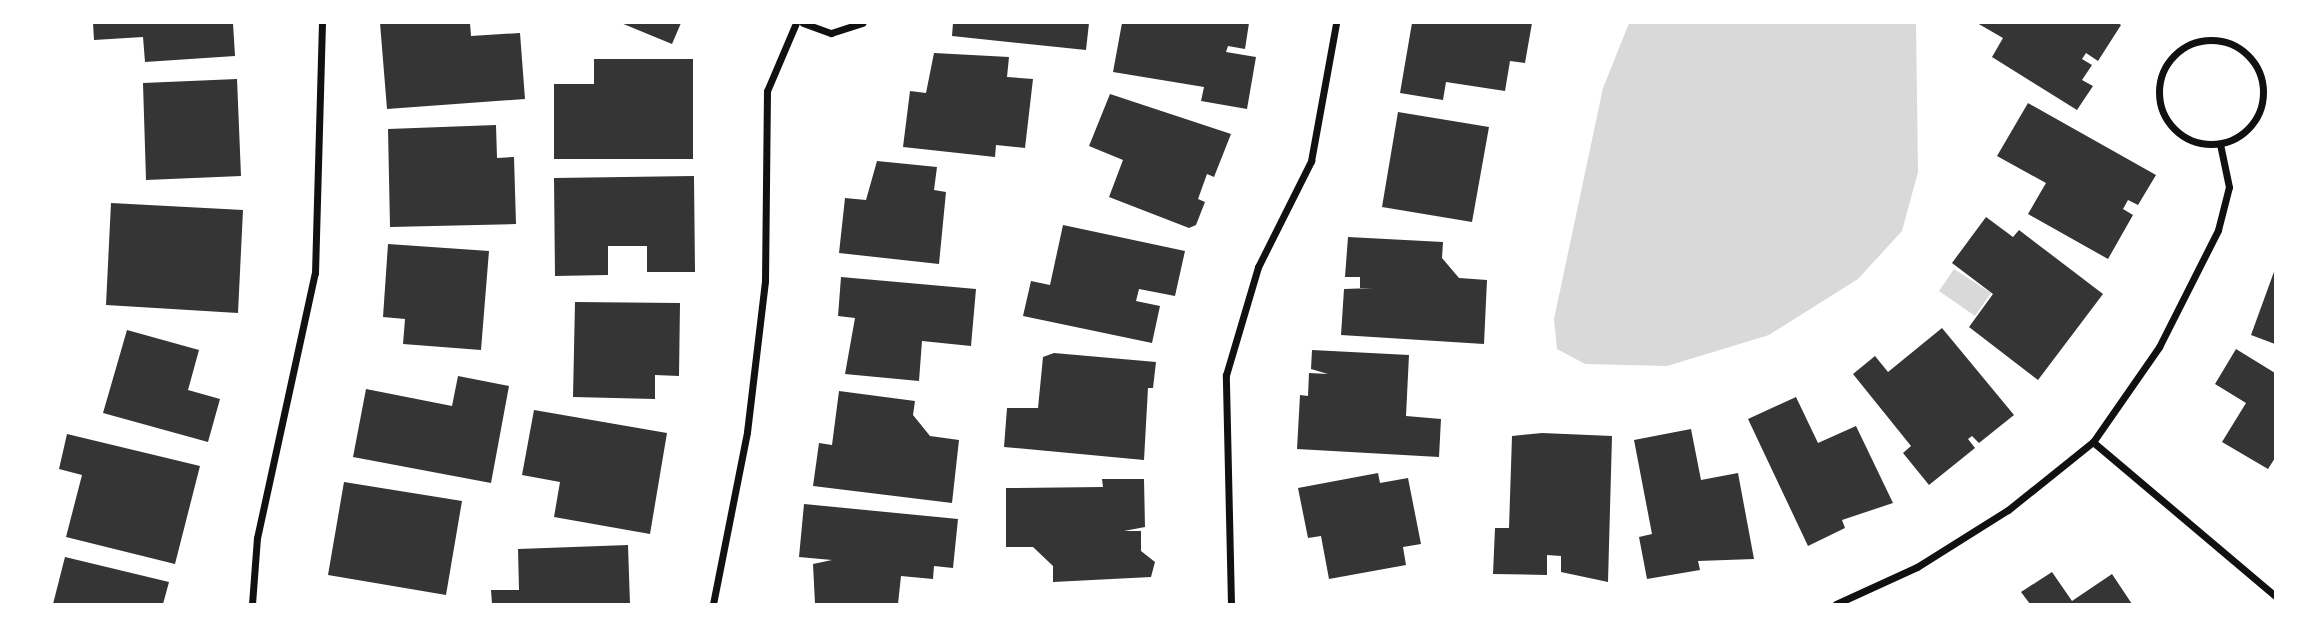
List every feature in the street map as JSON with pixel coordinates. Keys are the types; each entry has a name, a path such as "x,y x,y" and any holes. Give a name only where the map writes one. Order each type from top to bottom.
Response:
{"street":[{"path":"252,604 257,538 315,273 321,23"},
{"path":"713,604 747,432 765,281 768,91 796,23"},
{"path":"803,23 831,33 862,23"},
{"path":"1231,604 1226,375 1258,267 1311,161 1336,23"},
{"path":"2202,40 2242,49 2263,83 2254,123 2220,144 2180,135 2159,101 2168,62 2202,40"},
{"path":"1836,604 1917,567 2008,510 2093,442 2159,346 2218,230 2229,187 2220,144"},
{"path":"2093,442 2275,596"}],"shaded area":[{"path":"1629,23 1916,23 1918,172 1902,231 1858,279 1769,335 1667,366 1585,364 1557,349 1554,319 1603,88"},
{"path":"1954,269 1991,293 1975,316 1939,291"}],"building":[{"path":"93,23 233,23 235,56 145,62 143,37 94,40"},
{"path":"380,23 470,23 471,36 520,33 525,99 387,109"},
{"path":"621,23 681,23 672,44"},
{"path":"953,23 1089,23 1086,50 952,36"},
{"path":"1122,23 1249,23 1245,49 1228,46 1226,52 1256,57 1247,109 1201,101 1204,87 1113,72"},
{"path":"1412,23 1532,23 1525,63 1510,61 1505,91 1446,82 1443,100 1400,93"},
{"path":"1977,23 2121,25 2098,61 2086,53 2082,59 2092,65 2082,80 2093,86 2077,110 1992,57 2003,38"},
{"path":"934,53 1009,57 1007,77 1033,79 1025,148 996,145 995,157 903,147 910,91 926,93"},
{"path":"594,59 693,59 693,159 554,159 554,84 594,84"},
{"path":"237,79 241,176 146,180 143,83"},
{"path":"1110,94 1231,134 1214,177 1207,174 1198,199 1205,202 1196,225 1189,228 1109,197 1123,160 1089,146"},
{"path":"2028,103 2156,175 2138,205 2128,200 2123,209 2133,215 2108,259 2028,214 2046,183 1997,156"},
{"path":"1398,112 1489,127 1472,222 1382,207"},
{"path":"496,125 497,158 514,157 516,224 390,227 388,129"},
{"path":"877,161 937,167 934,190 946,192 939,264 839,253 845,198 866,200"},
{"path":"694,176 695,272 647,272 647,246 608,246 608,275 555,276 554,178"},
{"path":"111,203 243,210 238,313 106,305"},
{"path":"1986,217 2013,237 2019,230 2103,294 2038,380 1969,327 1993,294 1952,263"},
{"path":"1063,225 1185,251 1175,296 1139,289 1136,301 1160,306 1152,343 1023,316 1031,281 1050,285"},
{"path":"1348,237 1443,242 1442,258 1459,278 1487,280 1484,344 1341,335 1344,289 1373,288 1360,288 1360,277 1345,277"},
{"path":"388,244 489,251 481,350 403,344 405,319 383,317"},
{"path":"2275,269 2275,344 2251,335"},
{"path":"841,277 976,289 971,346 922,341 919,381 845,374 855,318 838,316"},
{"path":"575,302 680,303 679,376 655,375 655,399 573,397"},
{"path":"1942,328 2014,415 1979,443 1972,436 1968,439 1975,448 1929,485 1903,453 1911,446 1853,374 1875,356 1888,372"},
{"path":"127,330 199,350 188,390 220,399 208,442 103,413"},
{"path":"2236,349 2275,373 2275,458 2268,469 2222,442 2246,403 2215,384"},
{"path":"1312,350 1409,355 1406,416 1441,419 1439,457 1297,449 1300,395 1308,396 1309,373 1328,374 1311,369"},
{"path":"1054,353 1156,362 1153,388 1148,388 1144,460 1004,447 1007,408 1038,408 1043,357"},
{"path":"458,376 509,386 491,483 353,457 366,389 452,406"},
{"path":"839,391 915,401 913,415 930,436 959,440 952,503 813,486 819,443 832,445"},
{"path":"1796,397 1818,443 1856,426 1893,503 1842,520 1845,528 1808,546 1748,419"},
{"path":"534,410 667,433 650,534 554,517 560,482 522,475"},
{"path":"1691,429 1701,480 1738,473 1754,559 1698,561 1700,570 1647,579 1639,537 1652,534 1634,440"},
{"path":"1542,433 1612,436 1608,582 1561,572 1561,556 1547,555 1547,575 1493,574 1495,528 1509,528 1512,436"},
{"path":"67,434 200,466 175,564 66,537 82,475 59,469"},
{"path":"1378,473 1380,483 1408,478 1421,544 1403,547 1406,565 1329,579 1321,536 1308,538 1298,488"},
{"path":"1102,479 1144,479 1145,527 1124,531 1141,531 1141,551 1155,562 1151,577 1053,582 1053,566 1033,547 1006,547 1006,488 1103,487"},
{"path":"344,482 462,501 446,595 328,575"},
{"path":"804,504 958,519 953,568 934,566 933,579 901,576 898,604 815,604 813,564 832,560 799,557"},
{"path":"628,545 630,604 492,604 491,590 519,590 518,549"},
{"path":"65,557 169,582 163,604 53,604"},
{"path":"2052,572 2072,601 2112,574 2132,604 2030,604 2021,592"}]}
